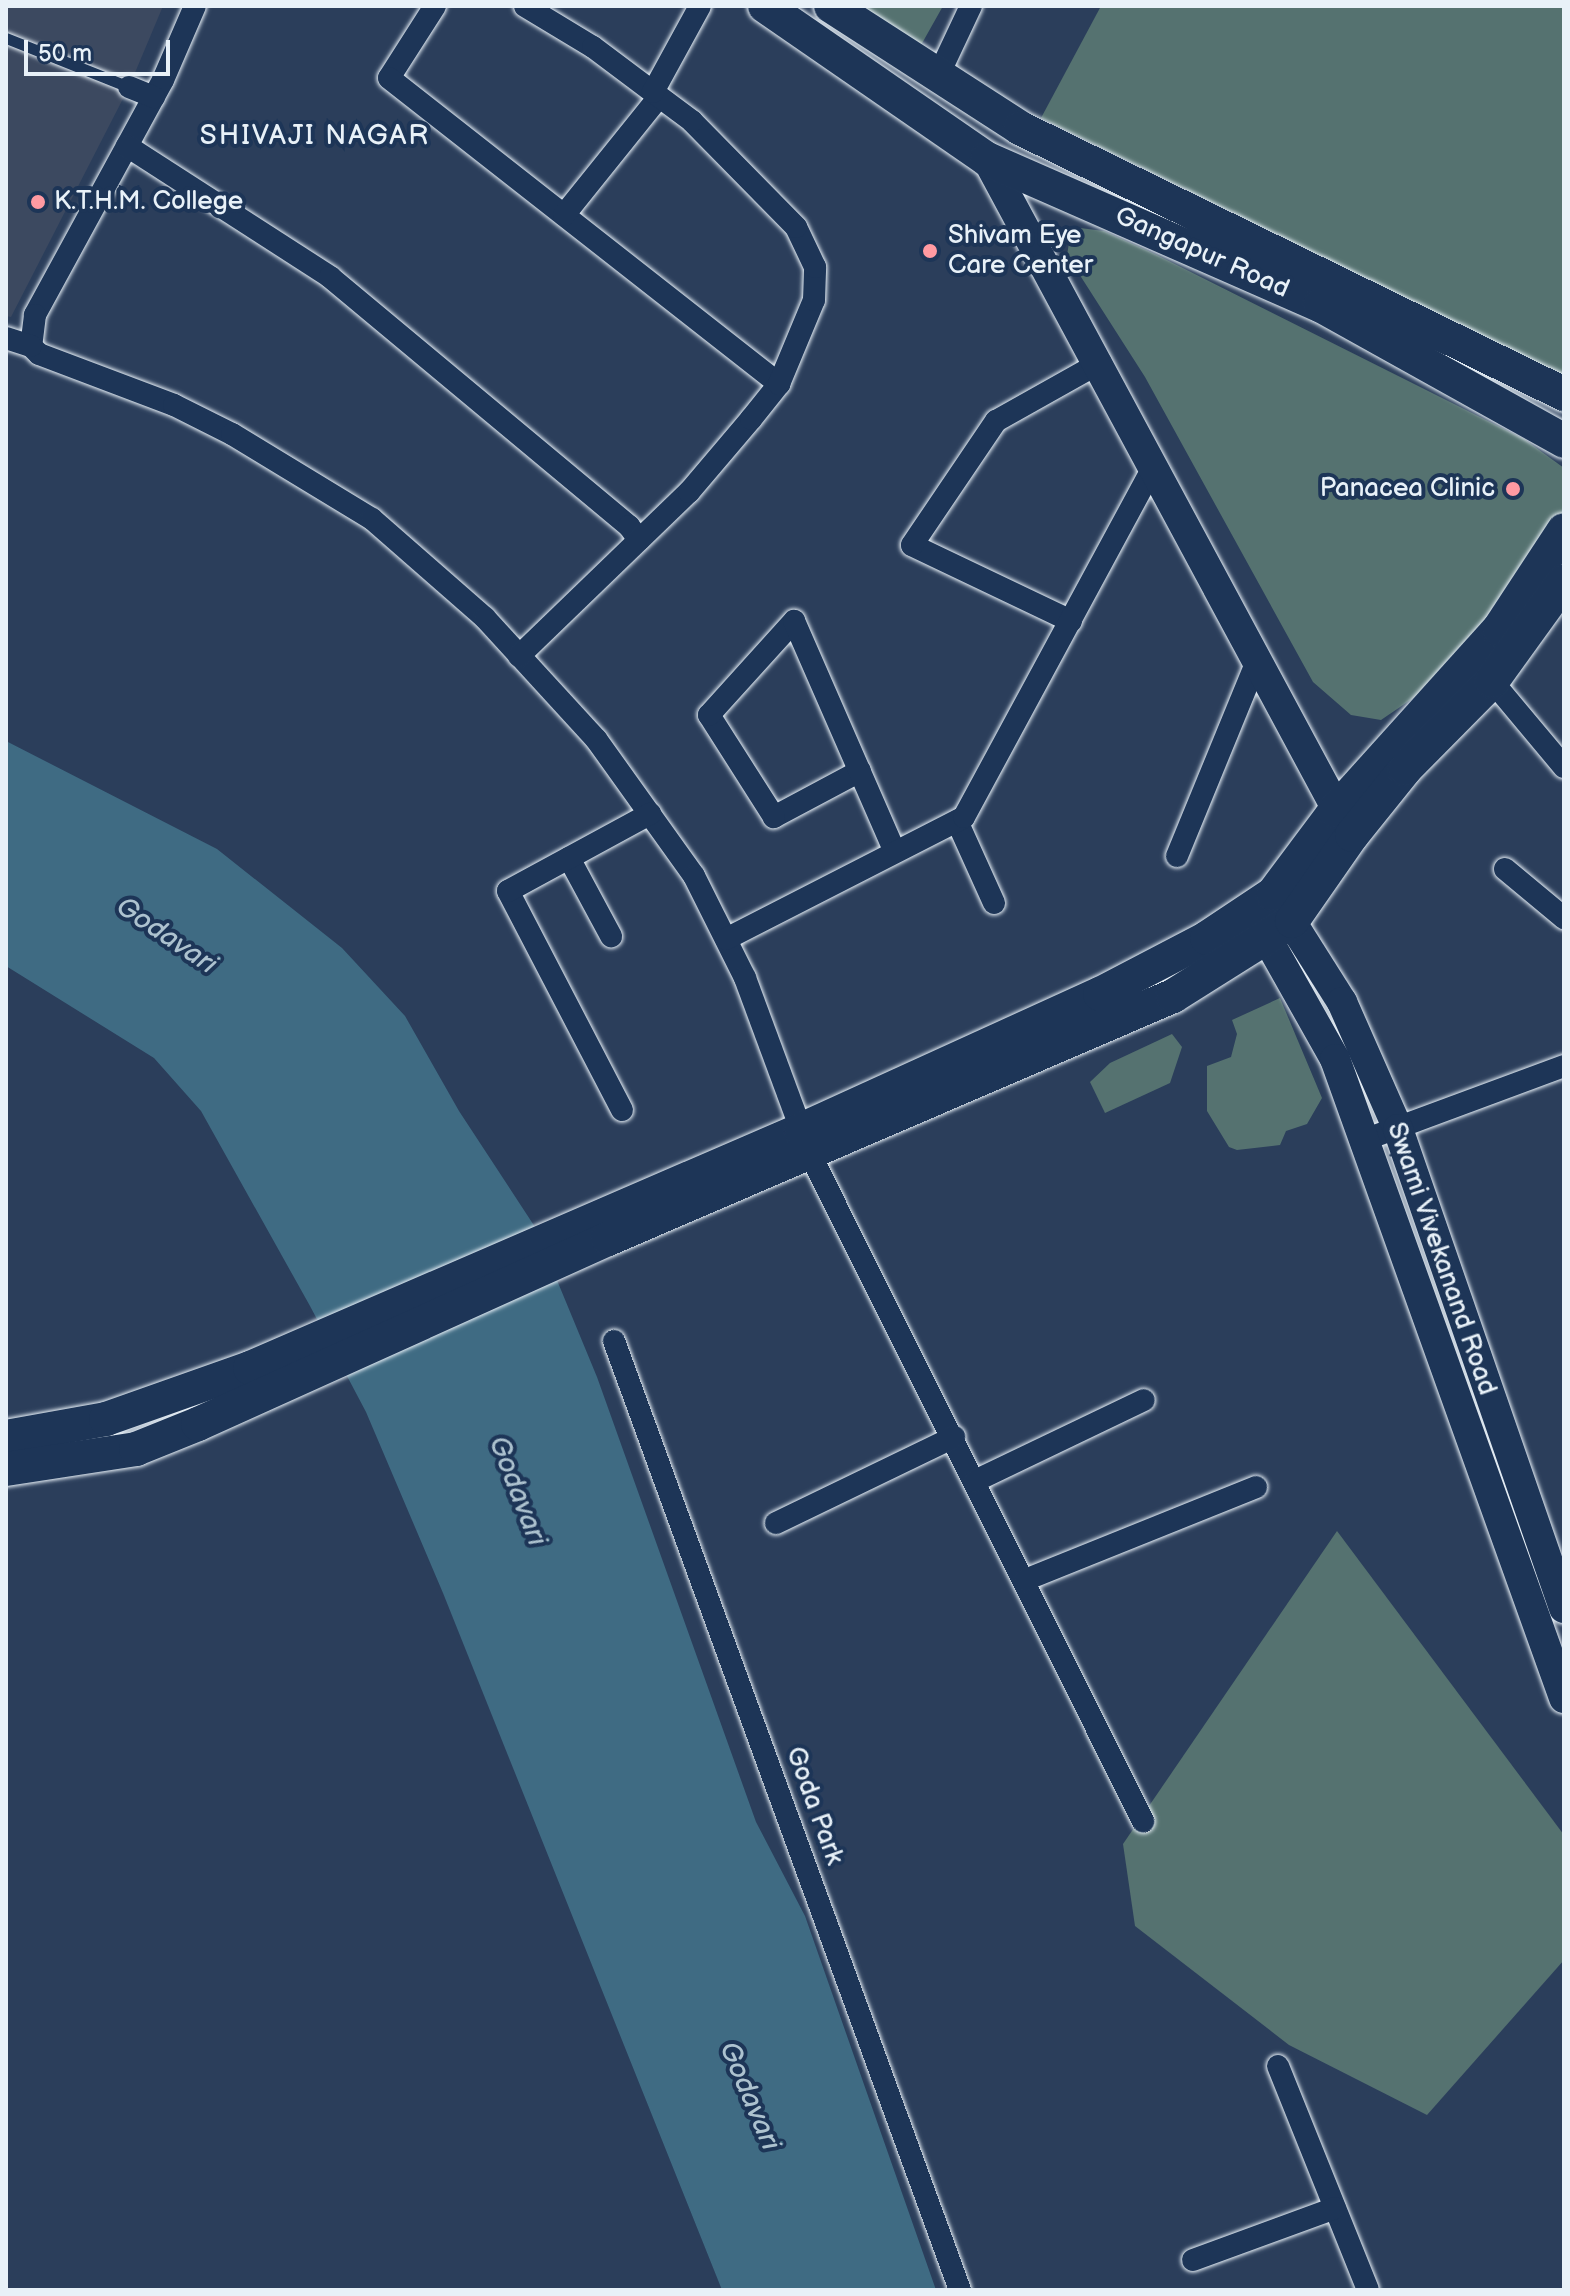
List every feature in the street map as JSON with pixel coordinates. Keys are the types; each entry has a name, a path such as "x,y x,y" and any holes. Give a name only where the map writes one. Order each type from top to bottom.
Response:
{"main road":[{"name":"Gangapur Road","path":"765,6 987,159 1320,305 1564,441"},
{"name":"Gangapur Road","path":"831,6 1020,128 1564,394"},
{"path":"987,159 1101,362 1343,823"},
{"path":"6,1437 106,1419 250,1368 1173,996 1271,915 1499,629 1564,530"},
{"path":"1343,823 1405,769 1492,681 1564,581"},
{"path":"1271,915 1335,1059 1553,1636 1564,1698"},
{"name":"Swami Vivekanand Road","path":"1271,915 1342,1002 1398,1129 1564,1608"},
{"path":"6,1469 136,1449 198,1424 597,1230"}],"street":[{"path":"31,346 35,315 154,97 195,6"},
{"path":"435,6 389,78 779,384"},
{"path":"519,656 689,492 779,384 814,300 815,267 796,227 692,121 593,47 525,6"},
{"path":"564,215 656,95 700,6"},
{"path":"938,76 971,6"},
{"path":"129,87 154,97"},
{"path":"127,146 330,277 629,526 639,540"},
{"path":"6,338 31,346 39,354 174,405 232,434 372,519 519,656 596,739 694,876 726,939 805,1142 1143,1821"},
{"path":"1071,621 912,545 996,421 1101,362"},
{"path":"726,939 964,817 1154,466"},
{"path":"860,771 774,817 709,715 794,621 860,771 895,852"},
{"path":"1177,856 1257,661"},
{"path":"1492,681 1564,767"},
{"path":"622,1110 508,891 650,814"},
{"path":"957,821 994,903"},
{"path":"569,858 611,936"},
{"path":"1505,869 1564,918"},
{"path":"1364,1140 1564,1066"},
{"name":"Goda Park","path":"614,1341 960,2290"},
{"path":"975,1481 1144,1400"},
{"path":"776,1523 954,1437"},
{"path":"1025,1580 1256,1487"},
{"path":"1278,2066 1368,2290"},
{"path":"1193,2260 1335,2208"}],"lane":[{"path":"6,38 129,87"}],"shaded area":[{"name":"K.T.H.M. College","path":"6,6 163,6 129,87 11,317 6,316"}],"green space":[{"path":"849,6 943,6 916,54"},
{"path":"1101,6 1564,6 1564,376 1041,118"},
{"path":"1080,228 1104,231 1155,254 1524,439 1564,468 1564,531 1428,688 1381,720 1351,715 1313,682 1145,377 1067,255 1070,237"},
{"path":"1280,998 1322,1098 1307,1124 1286,1131 1280,1145 1237,1150 1229,1147 1207,1111 1207,1066 1231,1057 1237,1034 1232,1020"},
{"path":"1172,1034 1182,1047 1170,1083 1105,1113 1090,1082 1110,1063"},
{"path":"1337,1531 1564,1835 1564,1960 1427,2115 1289,2045 1135,1926 1123,1844"}],"water":[{"name":"Godavari","path":"6,741 217,849 342,948 405,1016 459,1111 535,1227 597,1377 756,1822 805,1916 936,2290 722,2290 443,1593 366,1412 310,1306 201,1111 154,1058 6,966"}],"place":[{"name":"K.T.H.M. College","path":"38,202"},
{"name":"Shivam Eye Care Center","path":"930,251"},
{"name":"Panacea Clinic","path":"1513,489"}],"district":[{"name":"SHIVAJI NAGAR","path":"315,136"}]}
